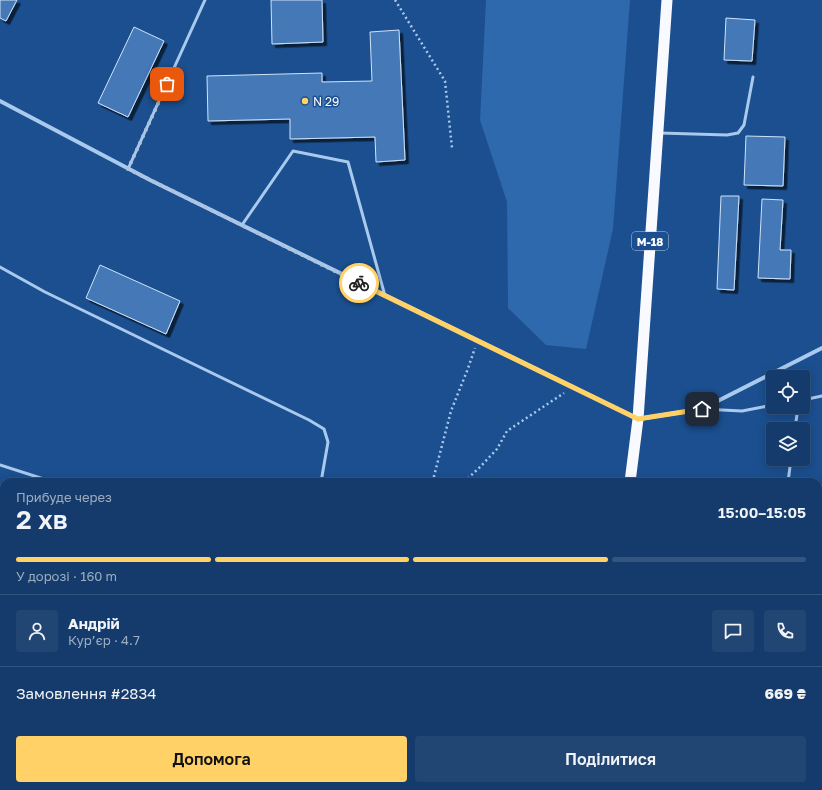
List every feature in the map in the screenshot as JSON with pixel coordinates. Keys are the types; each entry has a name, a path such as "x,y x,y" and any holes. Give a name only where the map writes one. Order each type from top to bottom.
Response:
{"highway":[{"name":"М-18","path":"631,478 638,419 667,0"}],"street":[{"path":"0,101 128,169 638,419 702,409 822,348"}],"lane":[{"path":"128,169 205,0"},
{"path":"658,133 726,135 738,133 744,125 754,77"},
{"path":"242,225 293,151 348,162 386,296"},
{"path":"0,267 45,292 309,420 324,429 328,442 322,478"},
{"path":"810,399 822,396"},
{"path":"702,409 742,411 766,406"},
{"path":"0,465 41,478"},
{"path":"789,478 790,466"}],"path":[{"path":"395,0 445,81 452,148"},
{"path":"434,478 451,411 478,340"},
{"path":"468,478 497,449 507,431 572,387"}],"shaded area":[{"path":"486,0 630,0 613,229 586,349 546,345 508,308 507,202 480,120"}],"building":[{"path":"0,0 17,0 6,21 0,18"},
{"path":"271,0 322,0 323,42 272,44"},
{"path":"726,18 755,20 752,61 724,60"},
{"path":"134,27 164,41 128,117 98,103"},
{"name":"N 29","path":"399,30 405,160 376,162 375,137 290,139 290,119 208,121 207,76 322,73 322,82 372,81 370,32"},
{"path":"746,136 785,137 783,186 744,185"},
{"path":"721,196 739,196 734,290 717,289"},
{"path":"762,199 783,200 780,250 791,250 790,279 758,278"},
{"path":"100,265 180,301 166,334 86,298"}],"way so far":[{"path":"167,84 128,169 359,283"}],"place":[{"name":"N 29","path":"305,101"}],"route":[{"path":"359,283 638,419 702,409"}]}
